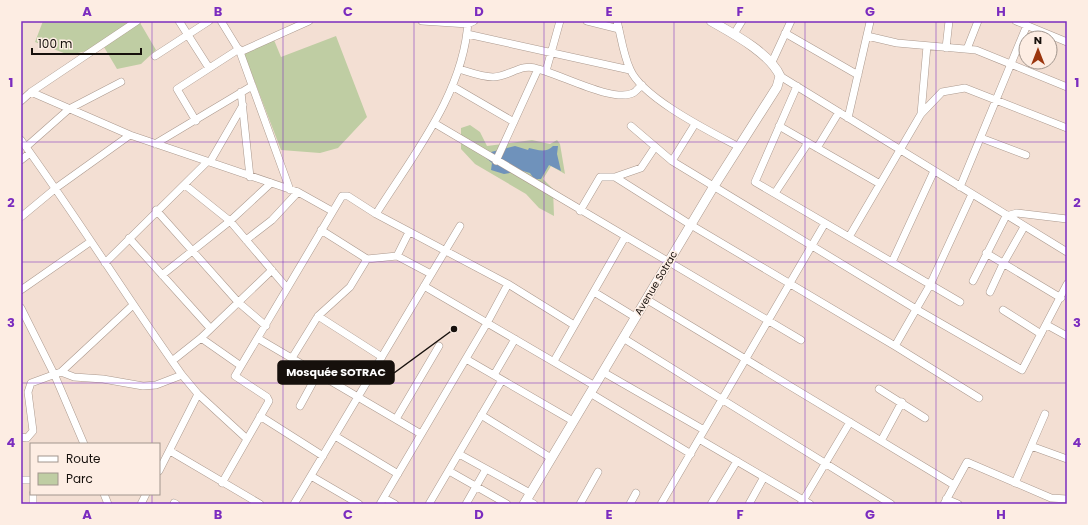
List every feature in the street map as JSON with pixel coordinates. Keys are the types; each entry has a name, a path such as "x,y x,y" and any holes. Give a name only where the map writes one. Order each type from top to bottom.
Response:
{"street":[{"path":"22,99 137,21"},
{"path":"179,21 209,68"},
{"path":"155,56 209,21"},
{"path":"221,21 239,51 294,191"},
{"path":"196,121 177,89 239,51 309,21"},
{"path":"376,214 434,123 459,69 470,22 422,21"},
{"path":"546,71 560,21"},
{"path":"586,21 619,29"},
{"path":"617,21 630,70 642,85 694,124 739,147"},
{"path":"711,21 734,34 772,62 780,76 1067,252"},
{"path":"734,34 742,21"},
{"path":"848,118 867,36 872,22 863,21"},
{"path":"946,48 949,21"},
{"path":"967,49 978,21"},
{"path":"772,62 786,33 788,22"},
{"path":"960,187 1011,64 1021,23 1067,42"},
{"path":"786,33 858,75"},
{"path":"466,34 630,70"},
{"path":"867,36 897,43 976,50 1067,87"},
{"path":"921,114 927,46"},
{"path":"459,69 491,77 502,76 524,67 531,66 594,90 614,94 626,95 633,93 642,85"},
{"path":"496,161 538,69"},
{"name":"Avenue Sotrac","path":"529,500 572,421 593,390 690,225 777,87 780,76"},
{"path":"21,160 28,150 69,109 121,82"},
{"path":"155,144 196,121 252,86"},
{"path":"452,86 514,122"},
{"path":"797,86 755,182 960,302"},
{"path":"849,237 921,114 942,92 965,88 1067,128"},
{"path":"31,92 130,135 294,191 332,211"},
{"path":"241,92 250,177"},
{"path":"105,263 156,210 209,162 243,105"},
{"path":"817,148 839,112"},
{"path":"434,123 580,211 801,340"},
{"path":"672,161 694,124"},
{"path":"631,126 672,161 916,309 1022,370 1047,325 1067,284"},
{"path":"779,126 880,184"},
{"path":"21,217 56,188 130,135"},
{"path":"981,138 1026,155"},
{"path":"21,140 56,188 90,242 182,375 198,394 247,439"},
{"path":"775,193 808,143"},
{"path":"580,211 600,177 615,177 641,168 655,147"},
{"path":"892,262 934,171"},
{"path":"615,177 690,225 895,346 979,398"},
{"path":"162,275 230,221 271,183"},
{"path":"185,185 230,221 287,288"},
{"path":"246,240 272,220 294,191"},
{"path":"895,346 930,285 972,194"},
{"path":"222,483 269,399 235,378 342,196 348,196 376,214 508,284 574,325"},
{"path":"156,210 238,302 266,326"},
{"path":"973,281 1006,216 1017,213 1067,219"},
{"path":"661,504 825,223"},
{"path":"298,503 311,476 460,226"},
{"path":"990,292 1003,264 1024,226"},
{"path":"321,230 366,259 397,256 431,274"},
{"path":"397,256 409,232"},
{"path":"554,361 625,237"},
{"path":"129,238 210,328"},
{"path":"21,290 90,242"},
{"path":"986,253 1061,298"},
{"path":"292,358 318,316 350,287 366,259"},
{"path":"172,361 201,338 272,270"},
{"path":"395,504 382,501 487,323 508,284"},
{"path":"424,286 554,361 593,390 690,454"},
{"path":"594,292 635,317"},
{"path":"646,299 954,485"},
{"path":"21,437 27,438 32,431 25,392 31,383 58,374 133,305"},
{"path":"21,308 58,374 84,443"},
{"path":"1003,310 1041,334"},
{"path":"318,316 382,357"},
{"path":"1047,325 1067,336"},
{"path":"201,338 241,366"},
{"path":"623,338 891,504"},
{"path":"258,339 421,434"},
{"path":"494,375 515,339"},
{"path":"396,419 439,346"},
{"path":"466,359 572,421"},
{"path":"603,372 704,430"},
{"path":"300,406 318,373"},
{"path":"58,374 74,377 103,378 143,386 156,385 182,375"},
{"path":"429,504 502,380"},
{"path":"879,389 902,402 925,418"},
{"path":"160,469 198,394"},
{"path":"881,441 902,402"},
{"path":"1015,483 1045,414"},
{"path":"481,415 551,458"},
{"path":"260,416 323,456"},
{"path":"699,439 805,503 825,464 850,422"},
{"path":"335,436 398,474"},
{"path":"1031,446 1067,459"},
{"path":"170,451 260,504"},
{"path":"459,454 486,469 529,500"},
{"path":"715,503 737,461"},
{"path":"958,504 945,502 967,462 1051,498 1067,499"},
{"path":"466,504 486,469"},
{"path":"449,471 507,504"},
{"path":"580,504 598,472"},
{"path":"311,476 359,504"},
{"path":"749,504 764,477"},
{"path":"630,504 636,492"},
{"path":"141,504 146,495"}],"green space":[{"path":"43,21 139,21 156,50 141,64 117,69 104,47 69,55 35,42"},
{"path":"336,36 367,117 338,148 320,153 281,150 243,51 274,40 281,57"},
{"path":"470,125 480,132 487,146 532,140 550,144 557,140 560,144 565,174 551,166 543,179 553,189 554,216 539,208 526,194 475,164 461,149 461,128"}],"water":[{"path":"515,146 528,150 529,148 535,150 548,150 553,146 558,146 557,154 561,171 549,165 541,179 534,179 530,173 523,171 504,174 491,170 492,163 486,158 487,153"}],"place":[{"name":"Mosquée SOTRAC","path":"454,329"}]}
